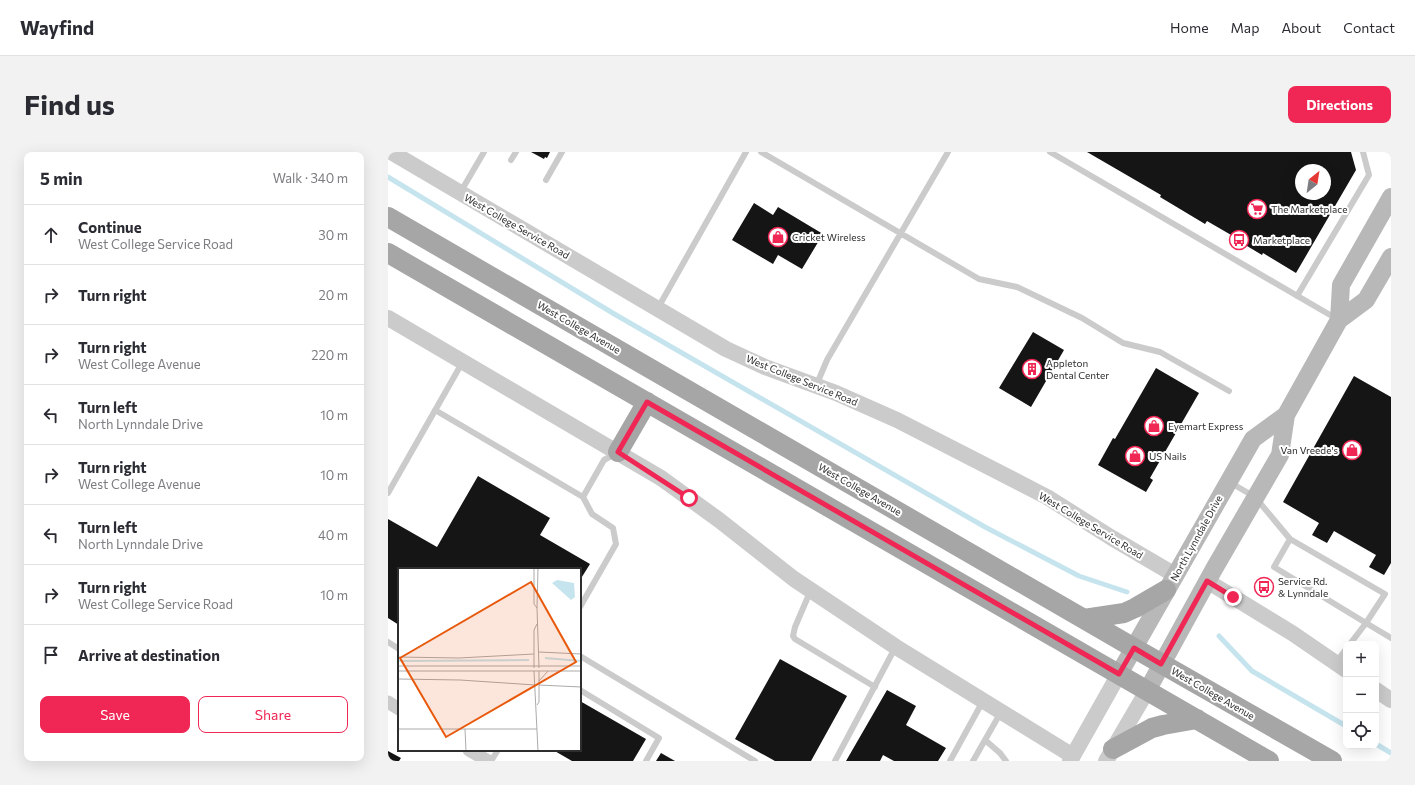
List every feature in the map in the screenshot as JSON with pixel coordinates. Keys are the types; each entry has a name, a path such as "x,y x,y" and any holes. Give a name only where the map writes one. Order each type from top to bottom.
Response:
{"main road":[{"name":"North Lynndale Drive","path":"1339,320 1341,285 1391,197"},
{"name":"West College Avenue","path":"388,217 1161,664 1332,761"},
{"path":"388,253 1270,761"},
{"name":"North Lynndale Drive","path":"1147,691 1207,581 1280,455 1286,415 1339,320 1366,300 1391,257"},
{"path":"618,452 647,402"},
{"name":"North Lynndale Drive","path":"1119,674 1253,439 1286,415"},
{"path":"1084,619 1124,613 1135,608 1171,582"},
{"path":"1110,755 1152,728 1197,719"}],"street":[{"name":"West College Service Road","path":"391,152 726,348 765,367 836,393 897,420 1047,497 1112,538 1171,582"},
{"path":"388,318 618,452 689,498 794,579 896,647 1001,712 1072,759 1119,674"},
{"path":"1207,581 1292,633 1341,666"},
{"path":"1110,755 1147,691"},
{"path":"1379,692 1391,700"},
{"path":"388,702 398,708"},
{"path":"471,751 488,761"}],"lane":[{"path":"460,193 484,152"},
{"path":"511,160 516,152"},
{"path":"546,180 562,152"},
{"path":"658,308 746,152"},
{"path":"761,152 979,279 1017,287 1082,318 1123,343 1160,352 1229,391"},
{"path":"816,386 827,360 948,152"},
{"path":"1050,152 1339,320"},
{"path":"1297,296 1369,176 1363,152"},
{"path":"388,493 463,362"},
{"path":"435,410 583,497 592,514 613,528 616,544 581,605"},
{"path":"583,497 604,460 618,452"},
{"path":"1228,481 1255,497 1290,539 1385,594 1352,641"},
{"path":"1290,539 1274,567 1391,638"},
{"path":"811,590 792,636 795,640 875,687"},
{"path":"388,642 398,647"},
{"path":"835,761 896,647"},
{"path":"581,657 755,761"},
{"path":"581,691 659,738 646,761"},
{"path":"950,761 983,701"},
{"path":"973,761 1001,712"},
{"path":"985,740 1000,753 1006,761"},
{"path":"491,761 497,751"}],"building":[{"path":"531,152 550,152 547,158 545,157 544,159"},
{"name":"The Marketplace","path":"1087,152 1351,152 1356,170 1296,273 1263,253 1262,255 1207,221 1205,224 1160,197 1161,195"},
{"name":"Cricket Wireless","path":"754,203 773,215 778,207 823,234 802,269 778,255 773,264 732,240"},
{"name":"Appleton Dental Center","path":"1033,332 1064,350 1031,407 999,388"},
{"path":"1156,368 1199,393 1150,478 1153,480 1146,492 1098,465 1113,438 1115,439"},
{"name":"Van Vreede's","path":"1354,376 1391,397 1391,563 1384,575 1369,567 1376,555 1334,531 1327,543 1312,535 1319,523 1283,502"},
{"path":"478,476 550,518 540,535 590,564 581,578 581,568 398,568 398,624 388,618 388,519 437,547"},
{"path":"780,659 847,696 811,761 775,761 735,739"},
{"path":"887,690 916,706 906,725 946,748 938,761 894,761 883,755 880,761 846,761"},
{"path":"581,702 646,739 633,761 572,761 555,751 581,751"},
{"path":"388,751 401,758 399,761 388,761"},
{"path":"661,753 675,761 656,761"}],"waterway":[{"path":"388,177 616,315 985,527 1079,576 1127,592"},
{"path":"1219,636 1252,671 1343,724"},
{"path":"1379,746 1391,753"}],"place":[{"name":"The Marketplace","path":"1257,209"},
{"name":"Cricket Wireless","path":"778,237"},
{"name":"Marketplace","path":"1239,240"},
{"name":"Appleton Dental Center","path":"1032,369"},
{"name":"Eyemart Express","path":"1154,426"},
{"name":"Van Vreede's","path":"1352,450"},
{"name":"US Nails","path":"1135,456"},
{"name":"Service Rd. & Lynndale","path":"1264,587"}],"route":[{"path":"689,498 661,478 618,452 647,402 1119,674 1134,648 1161,664 1207,581 1233,597"}]}
